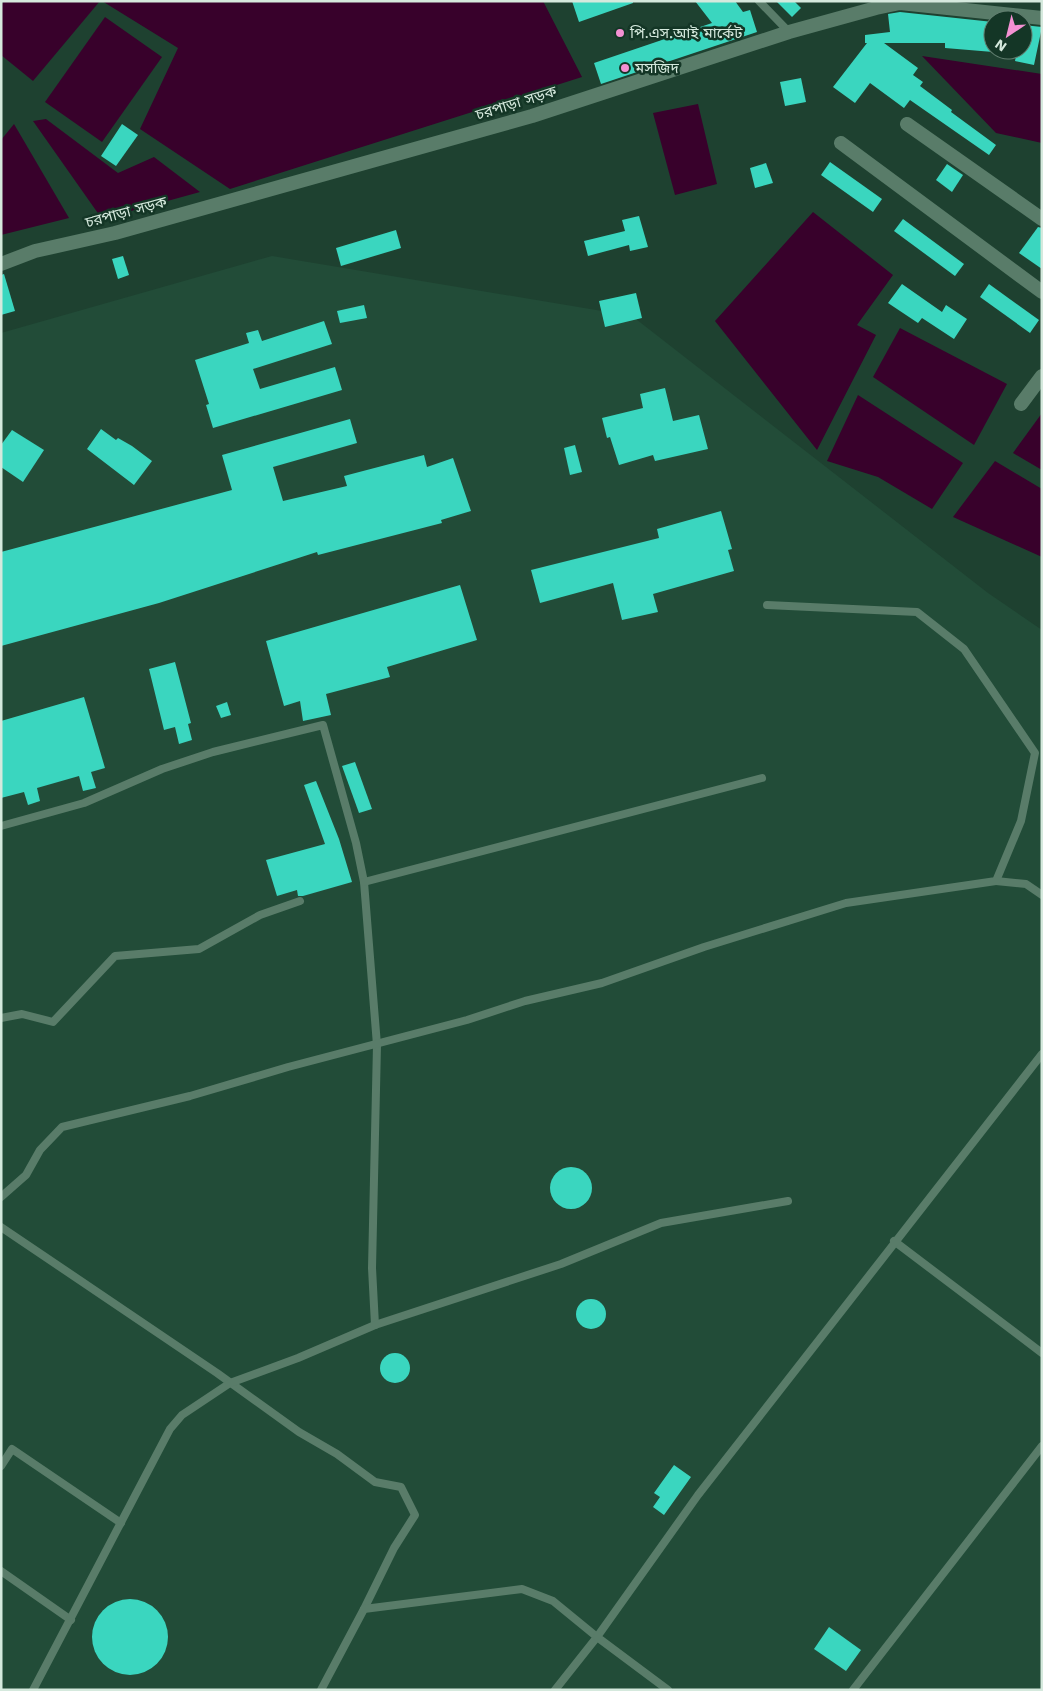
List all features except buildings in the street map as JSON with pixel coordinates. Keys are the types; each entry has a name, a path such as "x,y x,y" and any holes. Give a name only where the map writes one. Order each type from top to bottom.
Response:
{"street":[{"name":"চরপাড়া সড়ক","path":"1,264 35,251 115,233 532,116 789,32 900,2 1042,18"},
{"path":"907,124 1042,220"},
{"path":"841,143 1042,292"},
{"path":"1021,404 1042,376"}],"lane":[{"path":"759,1 789,32"},
{"path":"767,605 917,612 964,649 1035,753 1021,821 996,881"},
{"path":"1,826 84,803 162,769 213,752 323,725 356,843 364,882 377,1045 372,1268 375,1325"},
{"path":"364,882 762,778"},
{"path":"1,1197 26,1175 40,1150 62,1127 190,1096 288,1067 377,1045 525,1001 602,982 704,946 846,903 996,881 1026,884 1042,895"},
{"path":"1,1018 22,1014 53,1022 115,956 199,949 260,915 300,901"},
{"path":"555,1690 597,1637 698,1495 894,1241 1042,1054"},
{"path":"33,1690 170,1429 182,1415 230,1383 298,1358 375,1325 561,1264 661,1223 788,1201"},
{"path":"1,1227 375,1482 401,1487 415,1515 394,1548 321,1690"},
{"path":"894,1241 1042,1353"},
{"path":"853,1690 1042,1446"},
{"path":"1,1466 12,1449 121,1523"},
{"path":"1,1571 71,1620"},
{"path":"364,1608 522,1589 553,1602 668,1690"}],"shaded area":[{"path":"4,1 100,1 33,81 1,55 1,5"},
{"path":"102,1 543,1 582,77 230,189 140,129 178,48"},
{"path":"105,17 162,57 102,142 45,102"},
{"path":"922,56 1042,74 1042,143 996,133"},
{"path":"698,104 717,184 675,195 653,113"},
{"path":"46,119 118,173 154,157 200,192 102,219 33,121"},
{"path":"14,124 69,218 1,235 1,140"},
{"path":"813,212 893,275 857,325 876,335 817,450 715,321"},
{"path":"272,256 632,316 988,593 1042,630 1042,1690 1,1690 1,333"},
{"path":"900,328 1007,384 974,445 873,377"},
{"path":"858,395 963,463 932,509 878,477 827,461"},
{"path":"1042,413 1042,470 1013,453"},
{"path":"995,461 1042,489 1042,557 953,517"}],"place":[{"name":"পি.এস.আই মার্কেট","path":"620,33"},
{"name":"মসজিদ","path":"625,68"}]}
